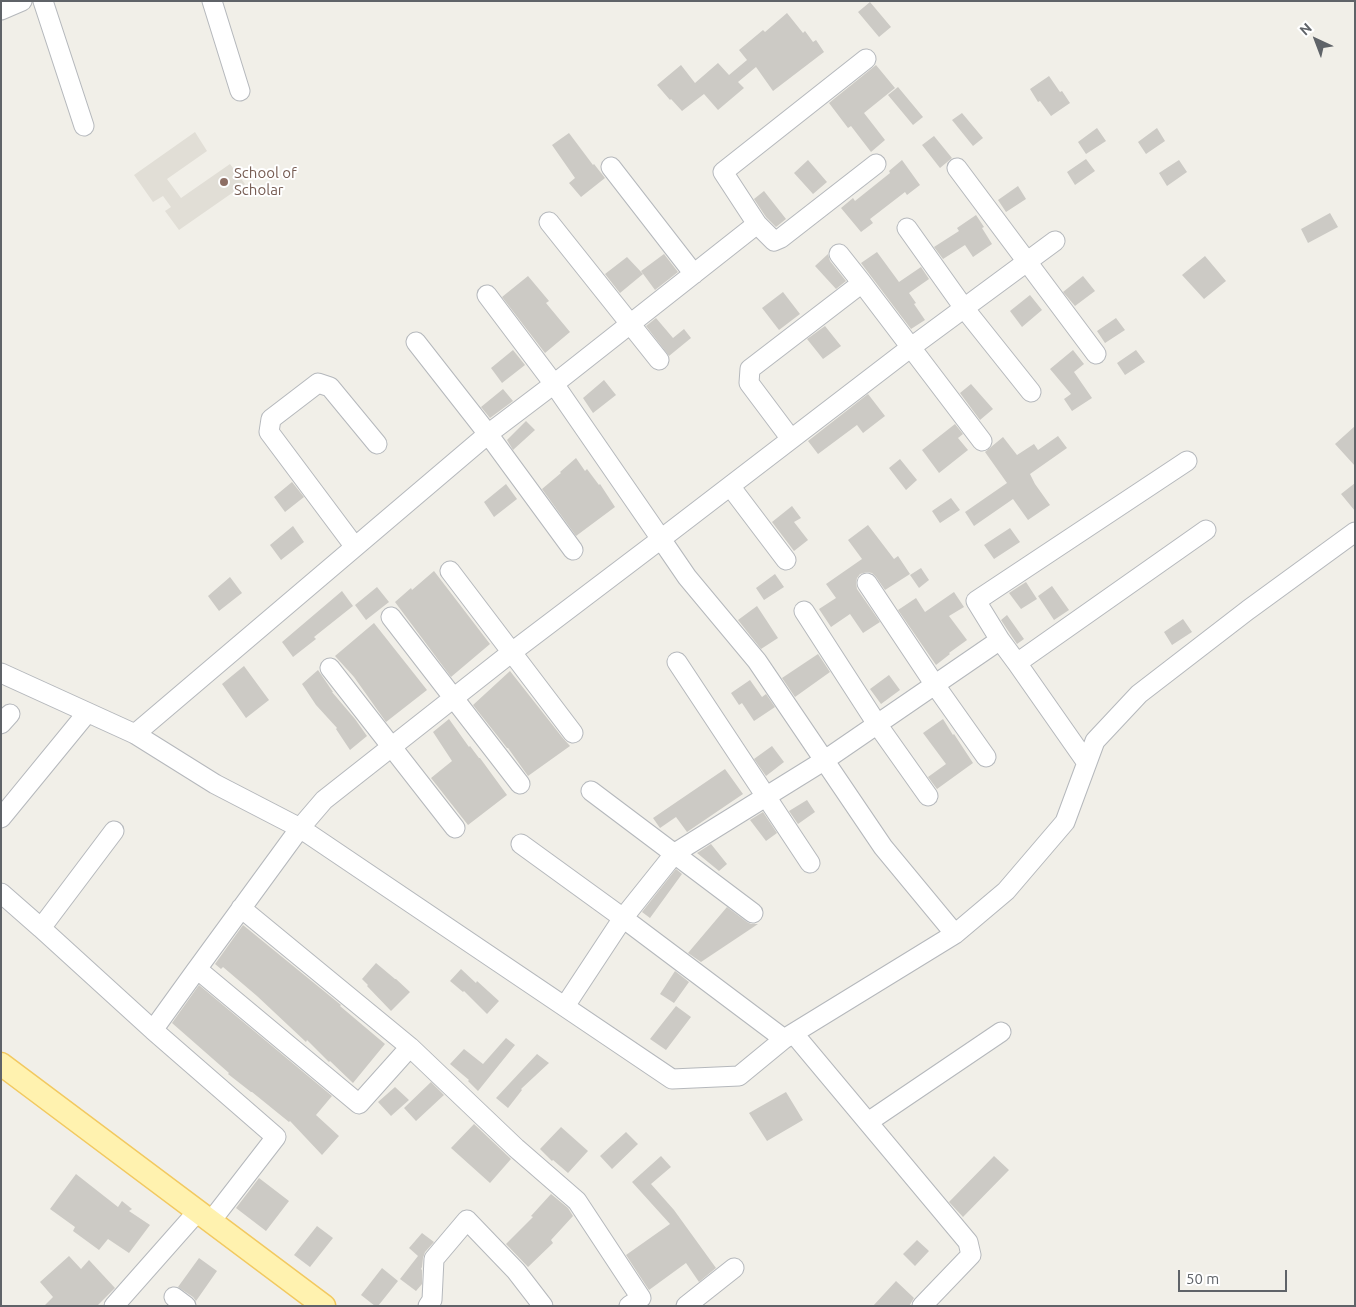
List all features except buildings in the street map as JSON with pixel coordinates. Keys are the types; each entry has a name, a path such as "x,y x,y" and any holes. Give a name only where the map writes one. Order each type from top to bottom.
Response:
{"main road":[{"path":"1,1064 324,1306"}],"street":[{"path":"1,10 22,1"},
{"path":"43,1 84,126"},
{"path":"212,1 240,91"},
{"path":"866,59 722,172 757,224 774,240 781,238 876,164"},
{"path":"611,168 694,274"},
{"path":"956,168 1096,354"},
{"path":"548,222 659,360"},
{"path":"135,734 488,434 757,224"},
{"path":"907,228 964,308 1030,392"},
{"path":"153,1030 300,828 324,800 453,697 910,348 1055,241"},
{"path":"839,254 982,441"},
{"path":"792,439 749,382 750,369 862,283"},
{"path":"487,295 554,384 687,578 757,661 883,848 954,934"},
{"path":"416,342 488,434 573,550"},
{"path":"355,547 268,432 271,419 318,383 330,387 377,444"},
{"path":"1087,763 1000,640 976,601 1187,461"},
{"path":"730,486 786,560"},
{"path":"1017,663 1206,530"},
{"path":"1,673 135,734 215,784 300,828 672,1079 739,1076 789,1036 954,934 1006,891 1065,822 1095,741 1139,694 1240,616 1355,532"},
{"path":"450,571 573,733"},
{"path":"867,583 986,757"},
{"path":"804,612 877,724 928,796"},
{"path":"391,617 520,784"},
{"path":"565,1006 623,918 675,853 825,760 1000,640"},
{"path":"678,662 810,863"},
{"path":"330,668 455,828"},
{"path":"1,818 87,712"},
{"path":"591,791 754,913"},
{"path":"41,928 114,831"},
{"path":"521,844 789,1036 868,1122 968,1242 971,1255 924,1305"},
{"path":"1,893 153,1030 276,1137 205,1216 114,1306"},
{"path":"241,908 410,1047 516,1148 576,1201 639,1303"},
{"path":"197,969 359,1104 410,1047"},
{"path":"868,1122 1001,1032"},
{"path":"428,1306 432,1300 434,1259 467,1220 516,1270 543,1306"},
{"path":"686,1306 734,1268"}],"shaded area":[{"name":"School of Scholar","path":"195,132 207,151 167,179 181,198 230,164 245,184 179,230 165,211 171,207 163,196 153,202 134,175"}],"place":[{"name":"School of Scholar","path":"224,182"}]}
